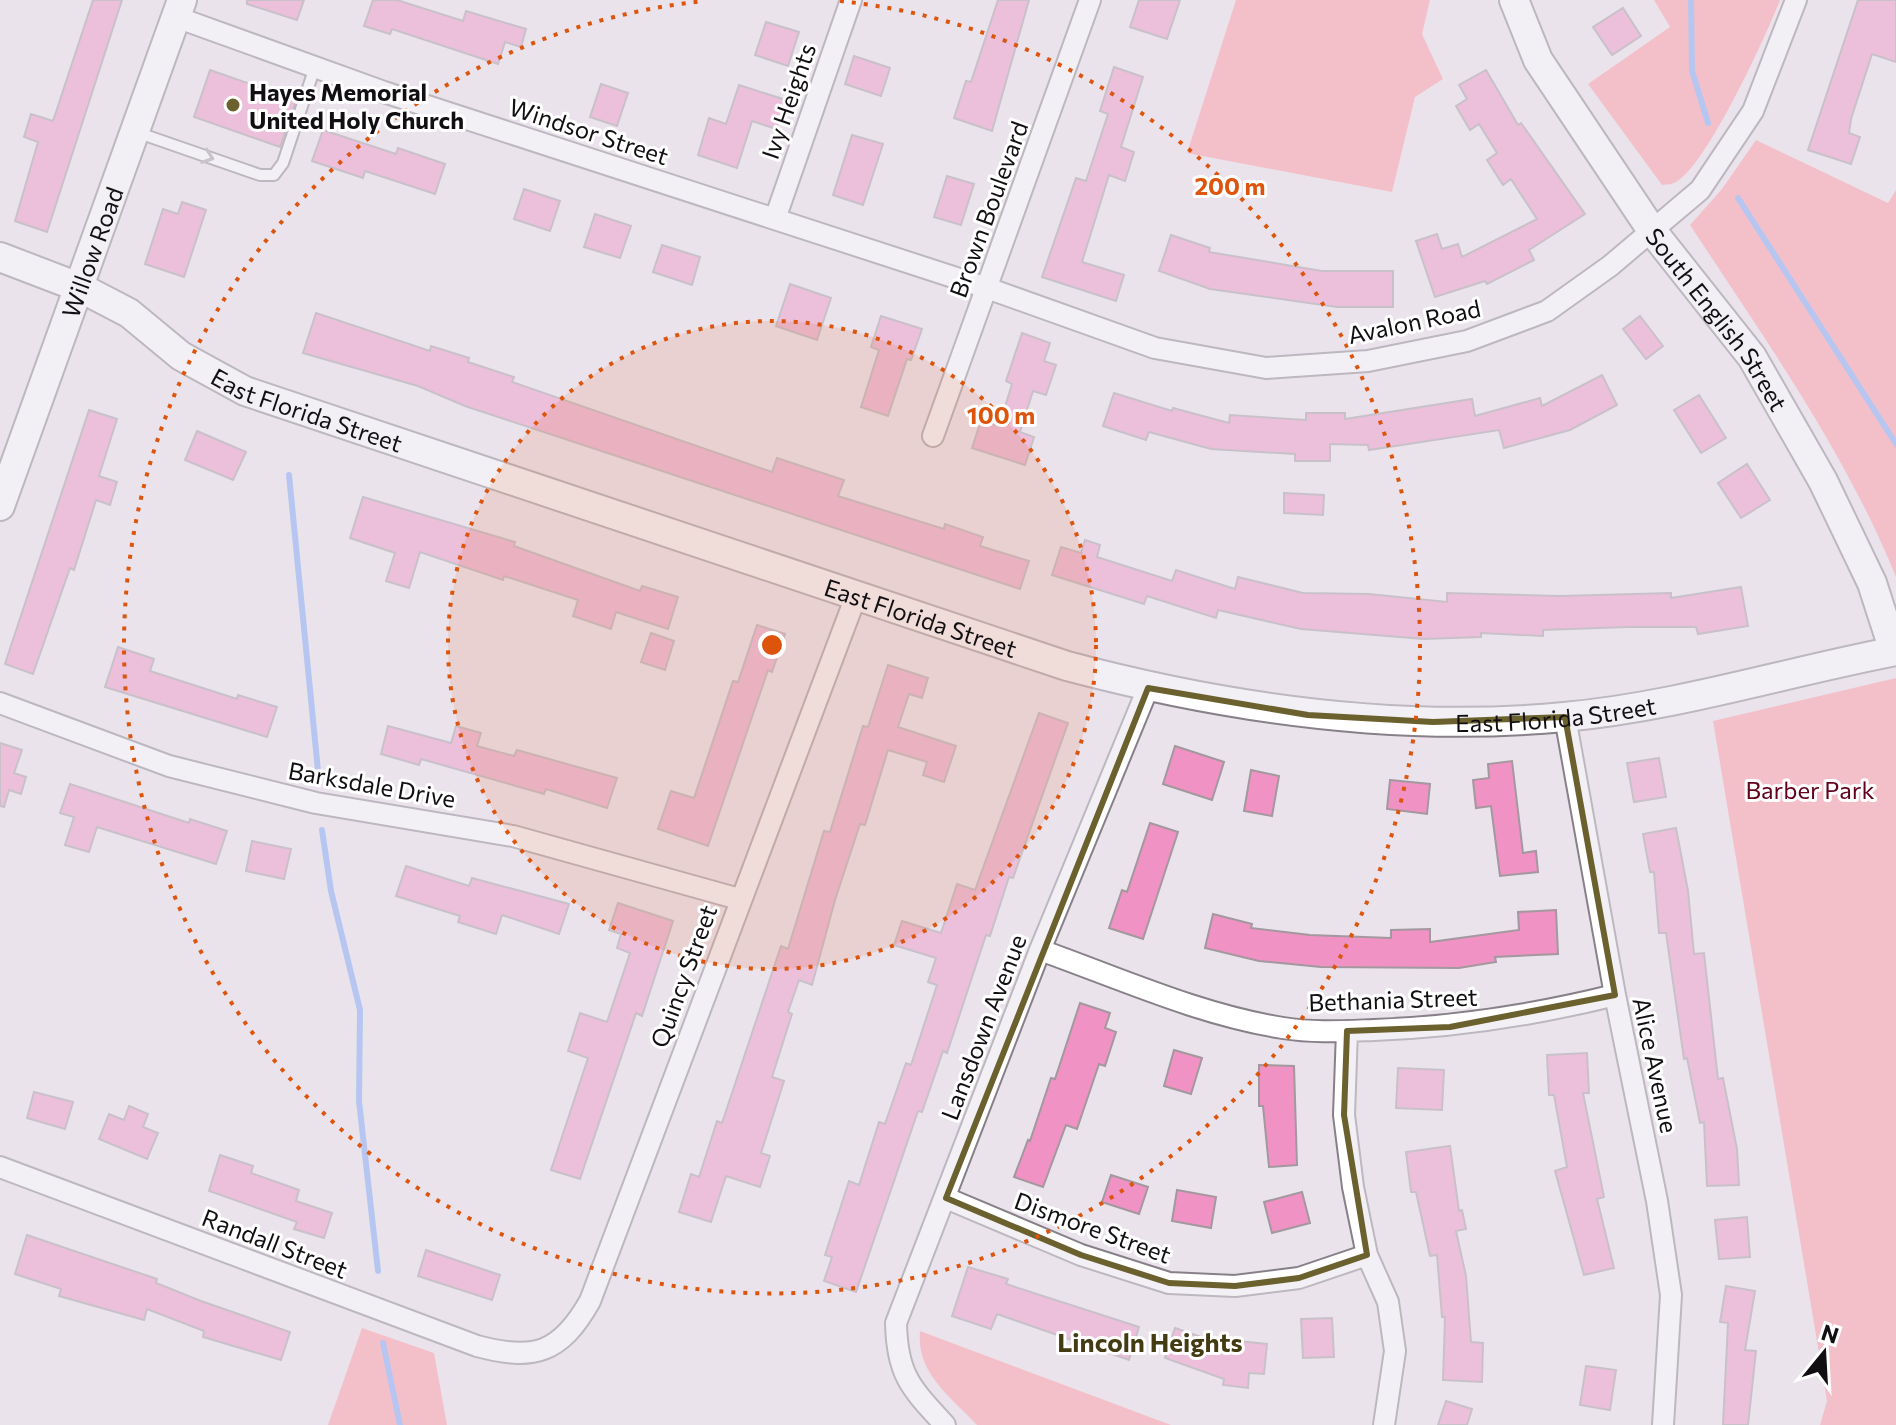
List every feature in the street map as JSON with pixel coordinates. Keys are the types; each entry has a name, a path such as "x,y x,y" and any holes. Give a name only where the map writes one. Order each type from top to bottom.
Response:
{"main road":[{"name":"South English Street","path":"1514,0 1538,60 1653,232 1752,357 1823,481 1872,583 1895,653"},
{"name":"Willow Road","path":"0,506 179,9"},
{"name":"East Florida Street","path":"0,257 81,288 129,313 181,356 245,391 1067,666 1148,688 1308,715 1433,722 1565,717 1721,691 1895,653"}],"street":[{"name":"Ivy Heights","path":"775,219 851,0"},
{"name":"Brown Boulevard","path":"933,436 1090,0"},
{"name":"Avalon Road","path":"987,288 1155,348 1266,368 1368,361 1467,341 1547,311 1653,232 1700,190 1753,111 1796,0"},
{"name":"Windsor Street","path":"179,9 315,67 987,288"},
{"name":"Quincy Street","path":"534,1354 560,1342 576,1325 590,1301 739,899 856,596"},
{"name":"Lansdown Avenue","path":"945,1425 911,1388 896,1355 896,1323 1040,950 1148,688"},
{"name":"Barksdale Drive","path":"0,703 169,766 316,803 513,836 739,899"},
{"name":"Alice Avenue","path":"1565,717 1615,995 1657,1201 1671,1295 1663,1425"},
{"name":"Bethania Street","path":"1040,950 1208,1010 1284,1028 1347,1031 1450,1027 1552,1011 1615,995"},
{"path":"1347,1031 1344,1115 1367,1255 1388,1302 1395,1351 1384,1425"},
{"name":"Randall Street","path":"0,1167 477,1346 503,1353 534,1354"},
{"name":"Dismore Street","path":"946,1198 1081,1255 1169,1283 1235,1286 1299,1278 1367,1255"}],"lane":[{"path":"134,131 260,175 274,175 283,163 315,67"}],"highlighted area":[{"path":"1148,688 1308,715 1433,722 1565,717 1615,995 1450,1027 1347,1031 1344,1115 1367,1255 1299,1278 1235,1286 1169,1283 1081,1255 946,1198"}],"green space":[{"path":"1236,0 1430,0 1422,34 1443,79 1415,97 1392,192 1187,153"},
{"path":"1654,0 1780,0 1734,99 1702,154 1687,173 1674,183 1662,185 1588,84 1670,27"},
{"path":"1756,140 1888,203 1896,190 1896,577 1876,530 1828,440 1690,225 1722,189"},
{"name":"Barber Park","path":"1896,678 1896,1425 1820,1425 1827,1401 1713,721"},
{"path":"362,1328 434,1353 447,1425 328,1425"},
{"path":"920,1331 1171,1425 977,1425 929,1372 920,1346"}],"building":[{"path":"93,0 122,0 47,232 15,221 38,142 24,137 31,114 53,121"},
{"path":"247,0 304,0 297,20 247,4"},
{"path":"373,0 397,0 463,21 466,11 526,29 521,47 505,42 498,64 392,29 390,34 364,26"},
{"path":"998,0 1029,0 992,131 954,118 966,81 971,82"},
{"path":"1139,0 1180,0 1167,39 1130,27"},
{"path":"1858,0 1896,0 1896,62 1872,54 1851,119 1849,133 1860,137 1851,164 1808,150"},
{"path":"1623,8 1641,36 1612,55 1593,27"},
{"path":"766,22 799,32 788,66 755,55"},
{"path":"854,56 890,68 881,96 845,84"},
{"path":"1114,67 1143,77 1121,147 1134,152 1125,181 1109,175 1082,262 1124,275 1116,301 1042,277 1076,178 1086,181 1108,114 1100,111"},
{"path":"210,70 296,100 280,147 194,117"},
{"path":"1486,70 1518,125 1521,123 1585,214 1529,250 1534,260 1487,284 1485,281 1435,297 1416,241 1437,234 1442,249 1458,244 1462,257 1537,219 1511,179 1503,185 1487,160 1497,153 1479,124 1470,130 1456,106 1467,99 1459,85"},
{"path":"601,84 628,93 617,126 590,117"},
{"path":"739,85 786,100 776,129 752,121 737,168 698,155 709,118 726,124"},
{"path":"323,130 396,154 398,148 445,164 435,194 365,171 363,178 312,161"},
{"path":"852,135 883,144 863,205 833,195"},
{"path":"947,176 974,184 961,225 934,217"},
{"path":"524,189 560,201 550,231 514,219"},
{"path":"182,202 206,210 184,277 145,264 163,209 178,214"},
{"path":"595,214 631,226 620,258 584,247"},
{"path":"1171,235 1210,248 1209,252 1322,271 1393,271 1393,307 1337,307 1210,289 1159,271"},
{"path":"662,245 700,257 692,285 653,272"},
{"path":"790,284 831,298 817,340 776,326"},
{"path":"316,313 430,351 431,346 469,358 468,362 514,377 512,382 772,472 777,458 844,480 838,496 944,529 945,524 983,537 980,546 1029,561 1020,589 465,406 418,386 303,353"},
{"path":"881,316 922,329 911,360 907,359 888,416 861,407 879,350 871,347"},
{"path":"1640,316 1663,346 1646,359 1623,329"},
{"path":"1022,333 1050,343 1044,361 1056,365 1046,395 1033,391 1020,432 1034,437 1025,465 972,448 981,420 999,426 1012,384 1006,381"},
{"path":"1602,375 1617,405 1570,430 1504,448 1499,430 1369,450 1368,445 1330,444 1330,461 1295,461 1295,454 1211,449 1149,432 1146,440 1103,426 1114,393 1172,411 1173,408 1229,423 1230,415 1306,420 1306,413 1345,413 1345,419 1472,399 1475,416 1540,398 1542,406"},
{"path":"1699,395 1726,438 1701,453 1674,410"},
{"path":"89,410 117,419 99,476 117,482 110,505 96,500 74,570 70,568 33,674 5,664"},
{"path":"197,431 246,452 233,480 185,460"},
{"path":"1747,464 1770,500 1741,518 1718,483"},
{"path":"1284,493 1324,495 1323,515 1284,513"},
{"path":"363,497 515,542 514,546 640,591 642,586 678,597 668,629 616,612 611,629 573,616 578,600 504,576 503,580 420,552 409,588 386,581 395,553 350,538"},
{"path":"1085,540 1100,545 1097,557 1172,581 1176,570 1235,589 1238,577 1303,593 1369,594 1447,602 1447,593 1559,596 1671,593 1671,598 1741,587 1748,626 1698,634 1696,627 1628,627 1543,630 1543,636 1481,633 1481,637 1424,639 1301,629 1218,610 1216,618 1147,596 1144,604 1052,575 1061,547 1081,553"},
{"path":"757,625 785,634 772,672 768,670 708,846 658,829 671,791 694,798 733,681 738,682"},
{"path":"651,633 674,641 665,670 641,662"},
{"path":"118,647 154,659 150,671 237,699 238,695 277,707 267,737 105,687"},
{"path":"888,665 928,678 922,698 909,694 898,727 956,746 944,782 923,775 927,762 888,750 865,825 860,824 835,900 812,985 799,980 788,1012 792,1014 772,1077 784,1081 761,1153 770,1156 760,1187 726,1176 711,1222 679,1212 691,1174 699,1177 717,1121 722,1123 781,946 788,949 824,831 830,832 863,726 868,727"},
{"path":"1039,713 1068,723 1013,878 1009,877 990,936 986,935 947,1053 943,1051 922,1112 918,1111 856,1292 824,1281 832,1257 825,1255 849,1181 859,1185 879,1122 885,1124 906,1063 911,1065 937,985 928,982 936,958 894,945 902,921 941,933 957,884 975,890"},
{"path":"388,726 451,743 456,726 481,733 477,746 514,756 517,750 617,778 607,808 546,789 544,794 421,759 419,765 381,754"},
{"path":"0,743 22,750 14,773 26,777 21,794 9,790 4,807 0,806"},
{"path":"1175,746 1224,762 1212,800 1163,784"},
{"path":"1659,758 1666,797 1634,802 1627,763"},
{"path":"1512,761 1523,853 1536,851 1538,872 1500,876 1491,806 1476,808 1473,780 1489,778 1488,764"},
{"path":"1251,770 1279,776 1272,816 1244,811"},
{"path":"1390,780 1430,784 1427,814 1387,809"},
{"path":"70,784 189,823 190,819 227,831 216,864 97,827 89,852 65,845 74,817 60,813"},
{"path":"1150,823 1178,832 1143,939 1109,928 1122,890 1127,892"},
{"path":"1676,828 1688,891 1694,954 1704,953 1718,1079 1723,1078 1737,1149 1739,1185 1707,1186 1704,1122 1700,1123 1687,1058 1684,1059 1666,933 1659,933 1654,872 1650,872 1643,834"},
{"path":"252,841 291,849 284,879 246,871"},
{"path":"406,866 469,886 472,878 569,904 559,934 502,915 496,934 458,922 460,916 396,896"},
{"path":"618,903 673,921 642,1016 636,1013 580,1179 551,1170 588,1058 568,1051 580,1013 607,1022 630,953 617,948 621,934 609,930"},
{"path":"1556,910 1558,954 1495,957 1496,962 1459,968 1321,967 1259,961 1205,948 1213,914 1252,924 1251,928 1310,935 1391,938 1391,930 1430,929 1430,942 1519,930 1518,912"},
{"path":"1080,1003 1110,1013 1105,1028 1116,1032 1105,1066 1099,1064 1077,1129 1066,1125 1043,1187 1014,1177 1051,1078 1055,1079"},
{"path":"1174,1050 1202,1058 1191,1094 1164,1086"},
{"path":"1587,1053 1589,1093 1583,1093 1604,1197 1597,1199 1614,1268 1584,1275 1555,1171 1567,1167 1554,1095 1549,1095 1547,1055"},
{"path":"1259,1065 1294,1066 1297,1165 1269,1167 1263,1106 1259,1106"},
{"path":"1398,1068 1444,1070 1442,1110 1396,1108"},
{"path":"34,1092 73,1102 65,1129 27,1118"},
{"path":"129,1106 148,1114 143,1127 158,1133 147,1159 99,1139 109,1114 124,1120"},
{"path":"1450,1146 1459,1211 1462,1210 1466,1229 1456,1231 1466,1276 1471,1342 1483,1343 1482,1382 1443,1380 1445,1317 1442,1317 1437,1255 1430,1256 1416,1192 1411,1192 1406,1152"},
{"path":"220,1155 253,1166 251,1173 299,1190 296,1201 332,1213 324,1238 294,1229 297,1222 209,1191"},
{"path":"1111,1175 1148,1187 1139,1214 1102,1202"},
{"path":"1177,1190 1216,1197 1211,1228 1172,1221"},
{"path":"1302,1192 1310,1223 1272,1233 1264,1202"},
{"path":"1747,1217 1750,1257 1719,1259 1715,1220"},
{"path":"27,1235 157,1279 156,1283 201,1301 290,1332 281,1360 203,1337 204,1331 147,1309 144,1320 59,1296 61,1289 15,1274"},
{"path":"426,1250 500,1275 492,1300 418,1276"},
{"path":"968,1267 1008,1279 1006,1284 1139,1327 1129,1360 997,1314 991,1329 952,1316"},
{"path":"1726,1286 1755,1291 1745,1350 1756,1351 1748,1425 1723,1425 1728,1323 1720,1322"},
{"path":"1332,1318 1334,1357 1303,1358 1301,1319"},
{"path":"1175,1328 1227,1346 1228,1340 1267,1344 1264,1374 1249,1373 1248,1388 1223,1385 1224,1379 1165,1358"},
{"path":"1586,1366 1616,1370 1610,1410 1580,1405"},
{"path":"1446,1401 1472,1409 1467,1425 1438,1425"}],"waterway":[{"path":"1691,0 1692,71 1708,123"},
{"path":"1738,198 1896,444"},
{"path":"289,475 318,771"},
{"path":"322,830 331,891 360,1010 359,1101 378,1271"},
{"path":"383,1343 400,1425"}],"place":[{"name":"Hayes Memorial United Holy Church","path":"233,105"}],"district":[{"name":"Lincoln Heights","path":"1150,1341"}]}
